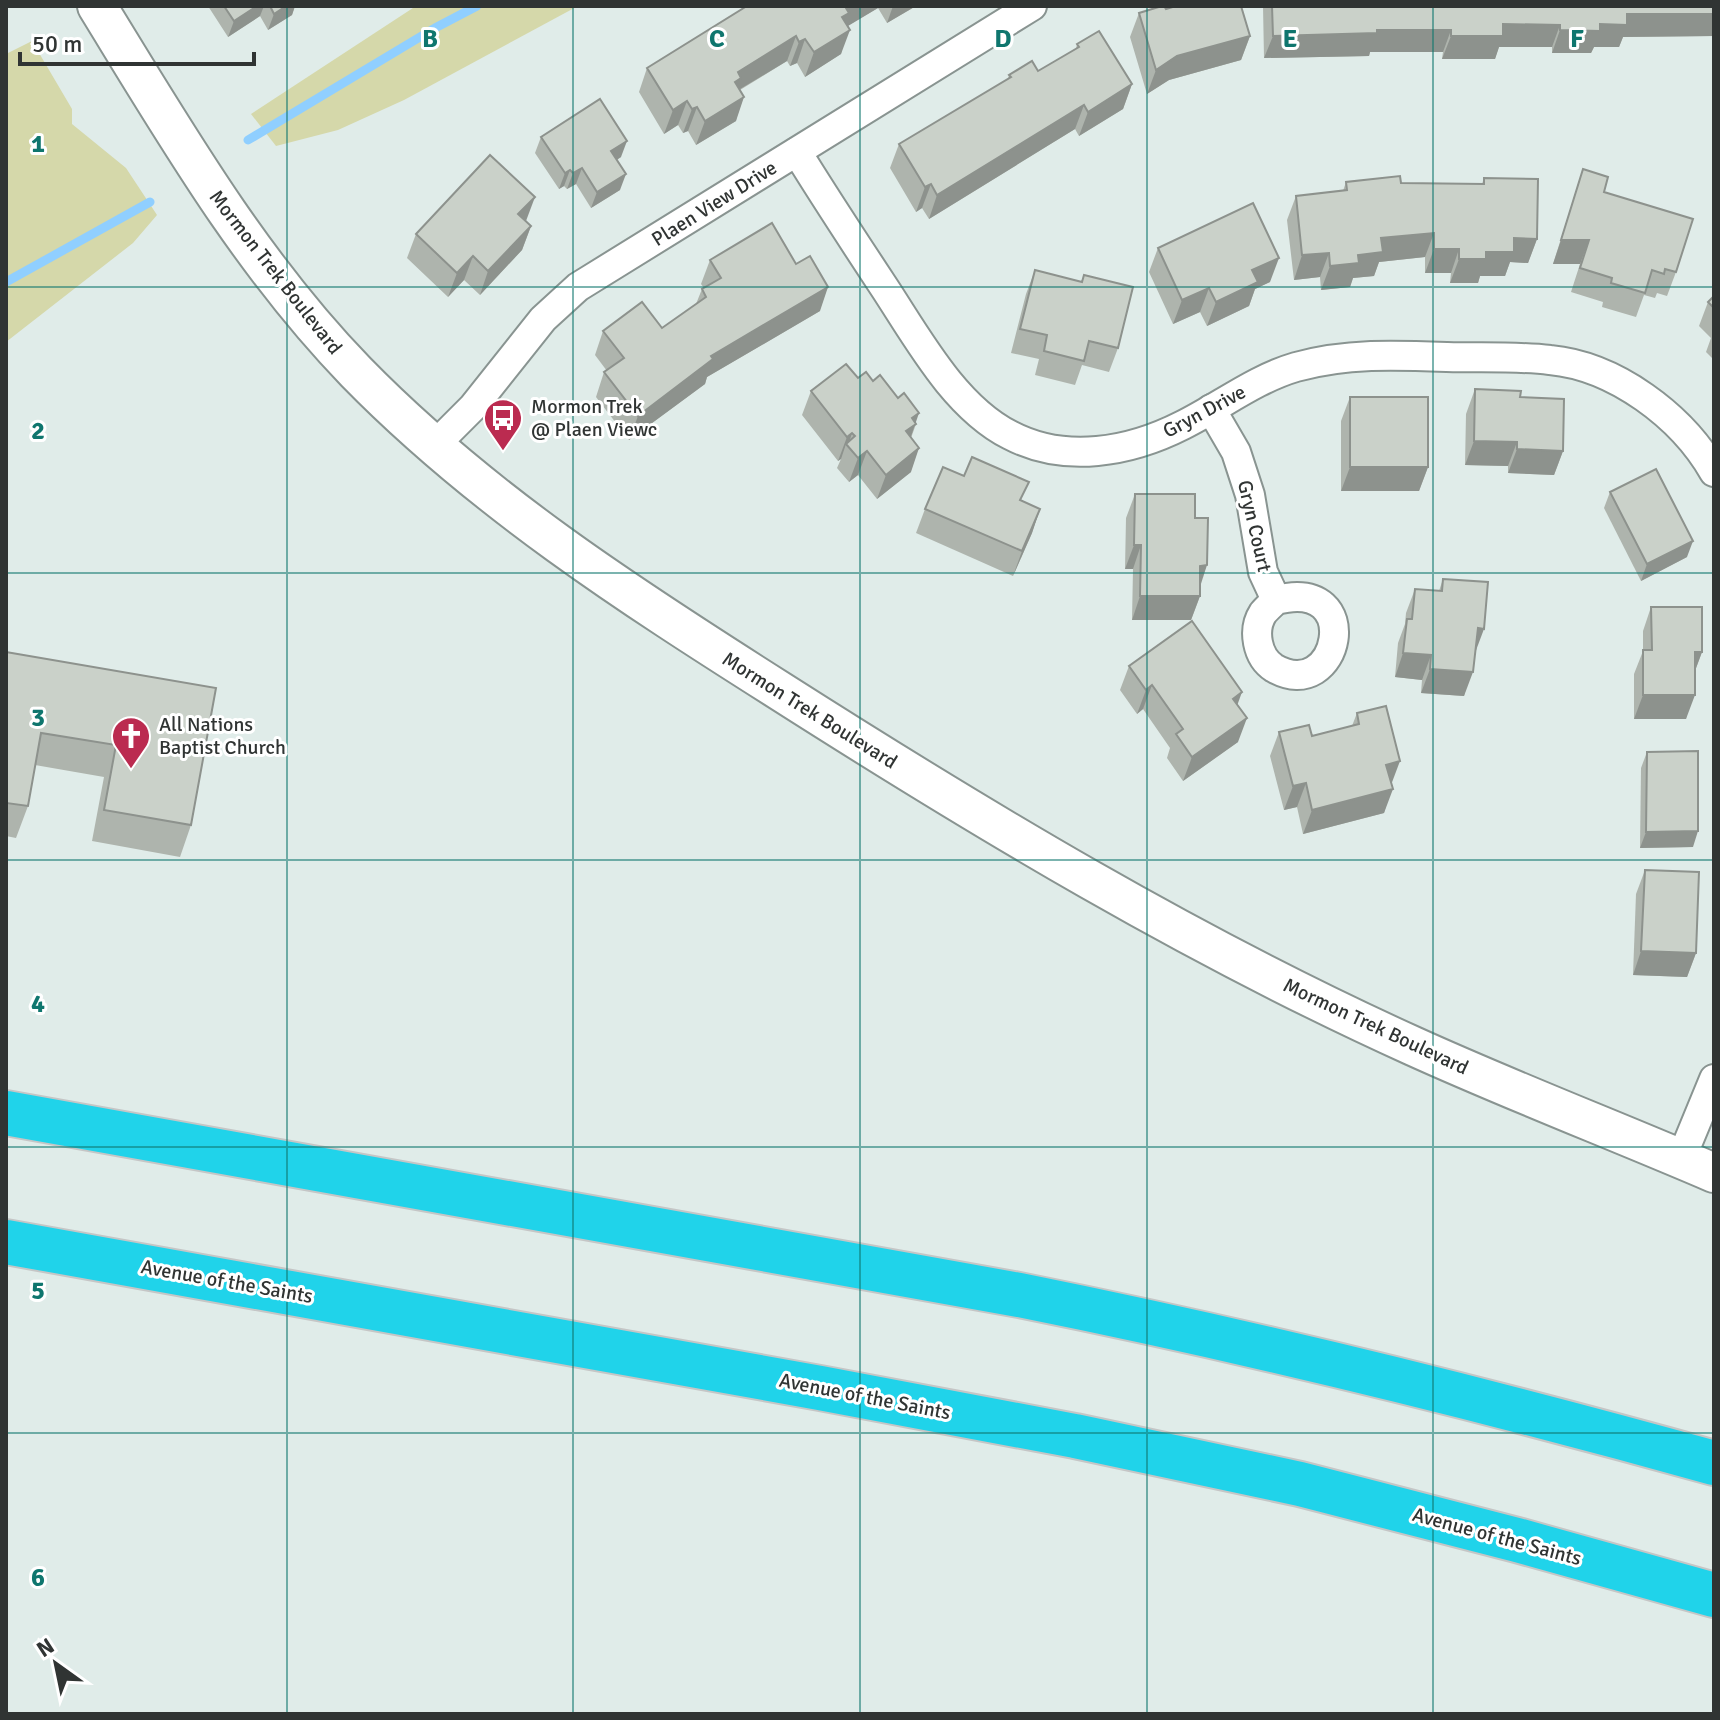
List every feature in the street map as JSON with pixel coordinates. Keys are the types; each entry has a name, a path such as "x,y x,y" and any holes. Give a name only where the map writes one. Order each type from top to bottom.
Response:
{"highway":[{"path":"6,1113 974,1286 1166,1324 1545,1416 1714,1463"},
{"name":"Avenue of the Saints","path":"6,1242 1075,1436 1300,1484 1714,1595"}],"main road":[{"name":"Mormon Trek Boulevard","path":"97,6 198,171 301,310 357,373 434,446 523,519 635,599 938,791 1103,888 1299,991 1413,1046 1698,1166"}],"street":[{"name":"Plaen View Drive","path":"434,446 473,407 543,319 578,287 1032,6"},
{"name":"Gryn Drive","path":"797,152 938,368 975,411 1008,435 1051,451 1092,452 1141,444 1184,424 1248,387 1294,367 1338,358 1388,355 1551,360 1590,368 1627,386 1672,421 1706,458 1714,472"},
{"name":"Gryn Court","path":"1211,409 1236,452 1250,495 1263,572 1276,600"},
{"path":"1698,1166 1714,1079"}],"green space":[{"path":"416,6 578,6 404,100 338,130 276,146 251,114"},
{"path":"32,41 72,109 72,124 126,168 157,215 133,243 6,342 6,54"}],"building":[{"path":"224,6 257,6 234,21"},
{"path":"270,6 286,6 274,14"},
{"path":"747,6 849,6 846,8 849,13 842,17 850,30 814,52 805,39 799,42 796,36 738,72 741,78 735,82 744,97 705,121 697,107 692,109 687,101 673,110 647,68"},
{"path":"1164,6 1166,9 1176,6 1241,6 1250,36 1177,56 1156,70 1139,13"},
{"path":"1272,6 1714,6 1714,14 1627,14 1627,25 1600,24 1600,31 1560,30 1560,25 1503,24 1503,36 1451,36 1451,30 1377,30 1377,33 1273,36"},
{"path":"1099,31 1132,84 1088,112 1084,105 937,195 931,184 925,187 899,144 1011,77 1009,75 1032,61 1038,71 1079,47 1077,44"},
{"path":"600,99 627,141 611,151 626,174 597,192 582,168 565,173 541,137"},
{"path":"490,155 535,197 518,214 531,226 488,271 473,256 457,273 416,234"},
{"path":"1583,169 1608,177 1604,192 1693,219 1676,272 1665,269 1664,274 1652,270 1645,293 1611,283 1612,278 1580,268 1589,240 1561,240"},
{"path":"1400,176 1401,183 1484,184 1484,178 1538,179 1537,239 1514,238 1514,252 1486,252 1486,259 1459,259 1459,249 1434,249 1434,233 1381,238 1383,252 1358,255 1359,263 1330,266 1329,253 1302,255 1296,196 1347,190 1346,182"},
{"path":"1253,203 1279,258 1252,270 1258,282 1216,302 1209,288 1182,300 1158,248"},
{"path":"772,223 796,264 810,256 828,287 711,356 713,359 638,416 604,372 624,358 603,331 642,302 662,328 706,297 702,289 721,278 710,260"},
{"path":"1035,270 1082,282 1084,275 1133,287 1118,348 1089,341 1084,361 1044,351 1047,335 1020,329"},
{"path":"846,364 858,378 866,372 873,381 880,375 898,398 904,393 919,413 912,418 916,424 906,431 919,448 886,475 867,451 858,458 846,444 855,436 852,433 847,437 811,391"},
{"path":"1475,389 1521,391 1520,397 1564,399 1563,451 1517,449 1517,442 1474,441"},
{"path":"1350,397 1428,397 1428,467 1350,467"},
{"path":"972,457 1029,482 1020,500 1040,509 1022,551 925,509 943,467 964,476"},
{"path":"1656,469 1693,541 1647,564 1610,492"},
{"path":"1135,494 1195,494 1195,518 1208,518 1207,565 1200,566 1200,596 1140,596 1141,545 1134,545"},
{"path":"1443,579 1488,582 1484,629 1478,628 1473,672 1430,669 1431,655 1403,653 1407,619 1412,619 1415,589 1442,591"},
{"path":"1651,607 1702,607 1702,652 1695,652 1695,695 1643,695 1643,650 1652,650"},
{"path":"1192,621 1242,692 1233,699 1247,718 1192,757 1176,734 1183,729 1152,685 1146,690 1129,666"},
{"name":"All Nations Baptist Church","path":"6,652 216,688 191,825 104,810 116,745 41,733 28,806 6,803"},
{"path":"1386,706 1400,761 1386,765 1393,789 1312,810 1306,783 1293,786 1279,732 1309,725 1312,736 1359,724 1357,713"},
{"path":"1698,751 1698,831 1646,832 1647,752"},
{"path":"1645,870 1699,872 1696,953 1641,951"}],"waterway":[{"path":"248,140 477,6"},
{"path":"6,282 150,202"}],"place":[{"name":"Mormon Trek @ Plaen Viewc","path":"503,452"},
{"name":"All Nations Baptist Church","path":"131,770"}]}
